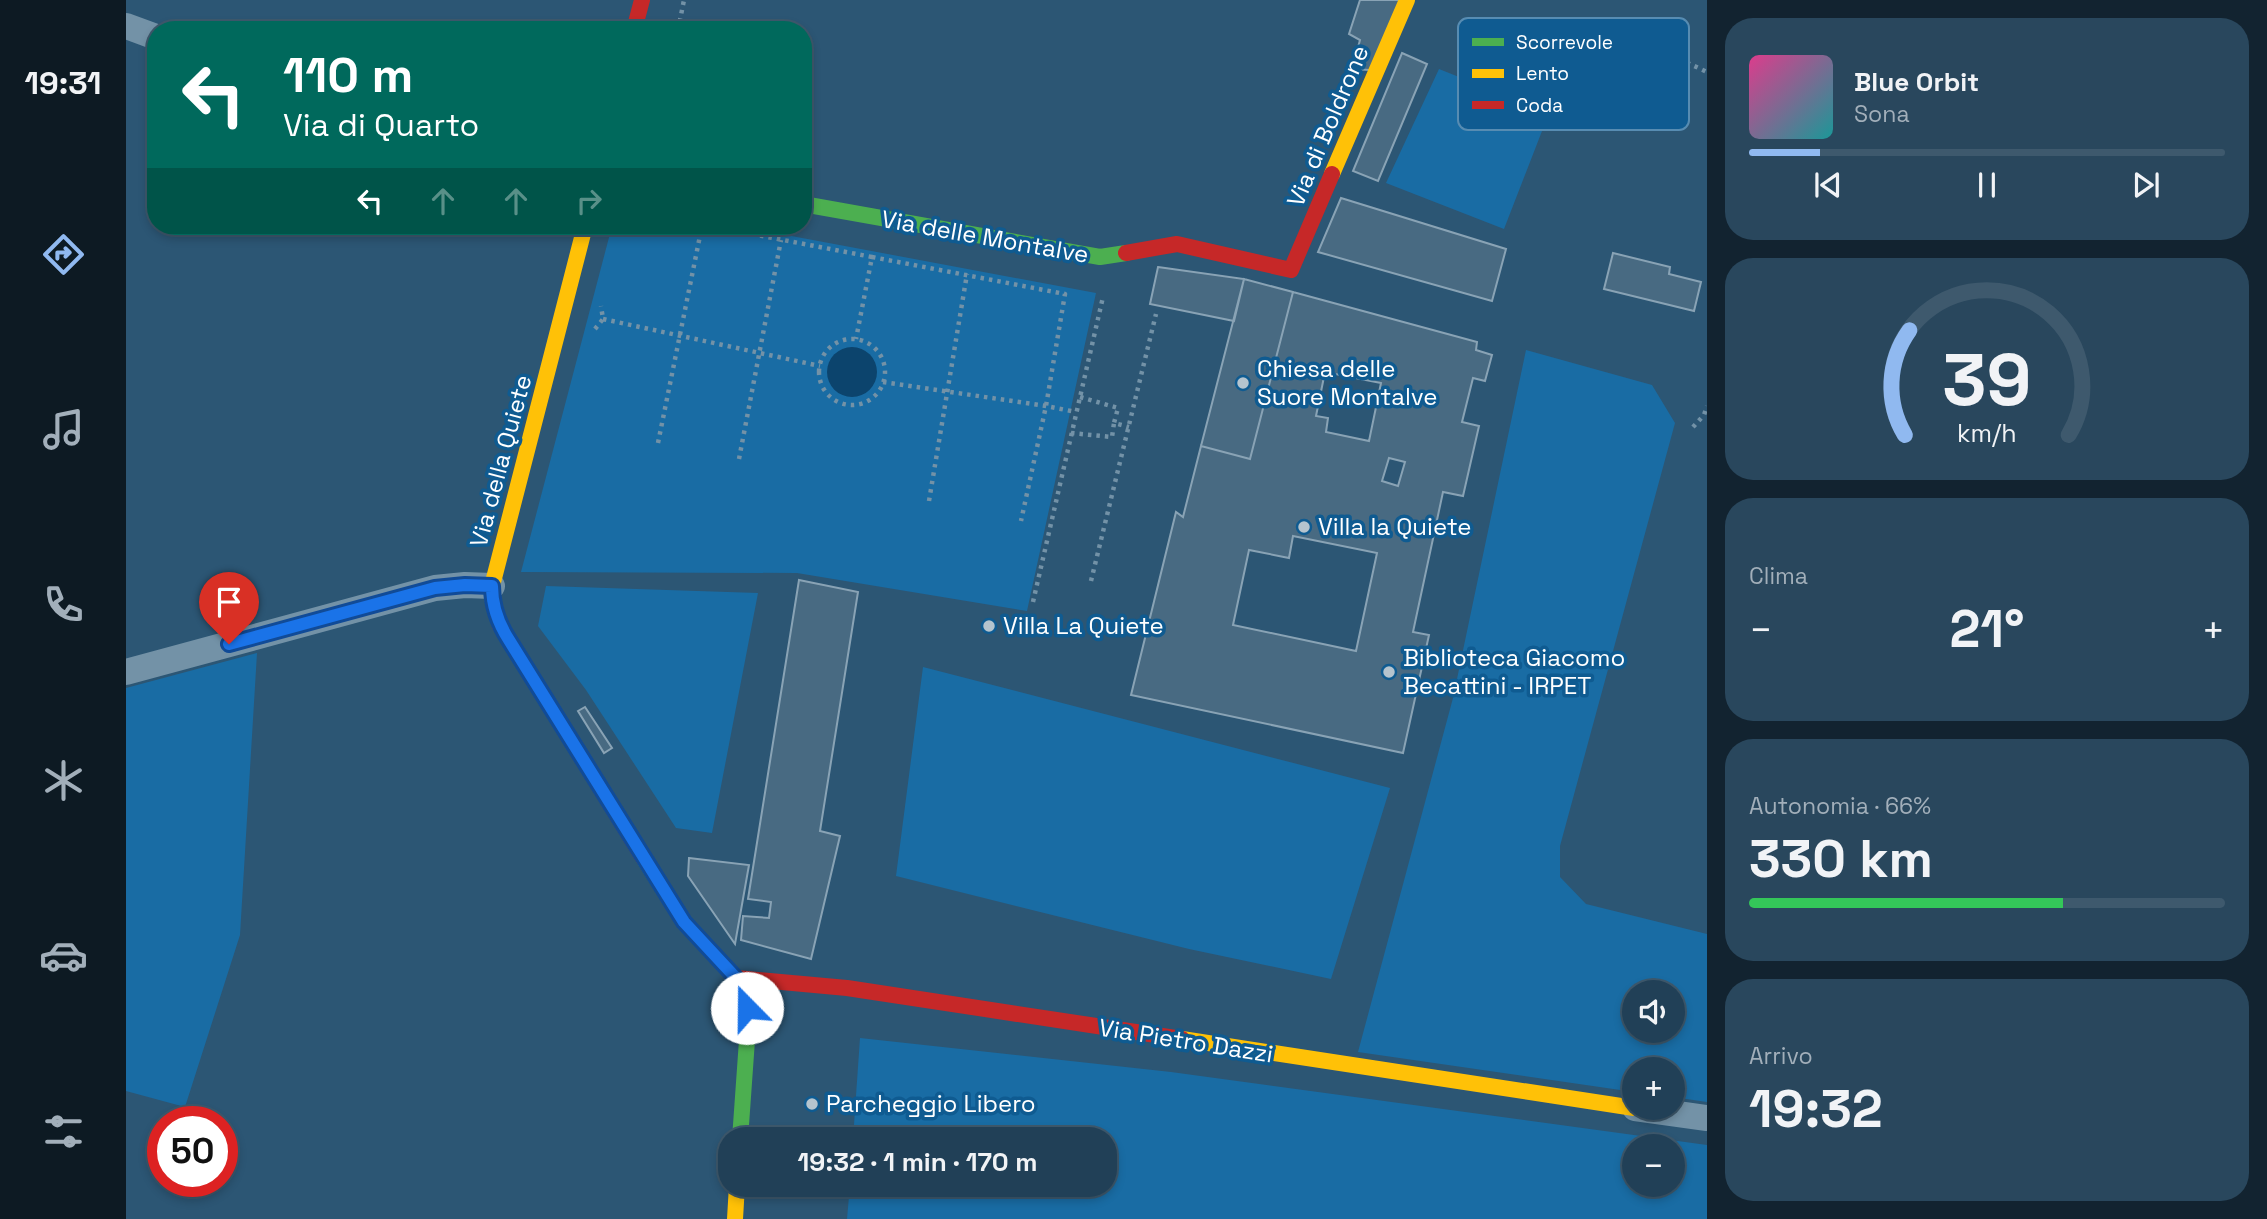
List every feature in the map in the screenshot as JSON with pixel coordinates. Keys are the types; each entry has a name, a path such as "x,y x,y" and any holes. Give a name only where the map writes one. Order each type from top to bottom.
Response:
{"street":[{"path":"636,21 642,0"},
{"name":"Via di Boldrone","path":"1291,270 1407,0"},
{"path":"126,26 147,34"},
{"name":"Via delle Montalve","path":"812,206 1100,257 1177,244 1291,270"},
{"name":"Via della Quiete","path":"583,235 492,586 492,597 500,625 605,799 684,922 736,978 745,994 748,1026 741,1127"},
{"path":"126,672 435,588 492,586"},
{"name":"Via Pietro Dazzi","path":"736,978 847,988 1622,1106"},
{"name":"Via Pietro Dazzi","path":"1685,1115 1707,1118"},
{"path":"735,1219 736,1197"}],"path":[{"path":"680,21 684,0"},
{"path":"1689,64 1707,72"},
{"path":"657,443 700,235"},
{"path":"756,235 1065,294 1046,405 1021,520"},
{"path":"739,459 781,240"},
{"path":"856,339 872,257"},
{"path":"929,501 967,274"},
{"path":"1032,602 1102,297"},
{"path":"1091,581 1156,314"},
{"path":"603,319 820,366"},
{"path":"850,338 871,344 879,352 886,372 879,392 861,404 840,402 830,396 820,377 820,366 830,347 850,338"},
{"path":"883,382 1046,405 1076,412"},
{"path":"1072,433 1112,437 1118,408 1080,397"},
{"path":"1693,427 1704,415 1707,407"},
{"path":"1114,423 1129,426"}],"shaded area":[{"path":"1439,69 1458,77 1458,130 1542,130 1504,229 1386,183"},
{"path":"610,235 786,235 1096,293 1027,611 797,573 521,572"},
{"path":"852,347 869,355 877,372 869,389 852,397 835,389 827,372 835,355"},
{"path":"1526,350 1652,385 1675,423 1560,846 1560,877 1586,904 1707,934 1707,1102 1685,1099 1685,1057 1622,1057 1622,1090 1358,1052 1453,698"},
{"path":"546,586 758,593 712,833 676,828 586,690 538,626"},
{"path":"257,653 240,935 185,1106 126,1091 126,688"},
{"path":"923,667 1390,788 1331,979 1189,949 896,876"},
{"path":"860,1038 1171,1072 1626,1134 1622,1134 1622,1197 1685,1197 1685,1142 1707,1145 1707,1219 847,1219 849,1197 1117,1197 1117,1127 854,1127"}],"building":[{"path":"1360,0 1402,0 1370,70 1352,69 1360,40 1349,34"},
{"path":"1402,53 1427,64 1378,181 1353,171"},
{"path":"1341,198 1506,249 1492,301 1318,252"},
{"path":"1613,253 1670,267 1669,274 1701,282 1694,311 1604,289"},
{"path":"1158,267 1244,279 1234,321 1150,304"},
{"name":"Chiesa delle Suore Montalve","path":"1244,279 1293,292 1250,459 1201,446"},
{"name":"Villa la Quiete","path":"1293,292 1477,342 1476,350 1492,355 1485,381 1473,378 1462,422 1479,426 1463,496 1443,492 1413,632 1429,635 1403,753 1131,695 1176,512 1183,517 1201,446 1250,459","holes":["1325,372 1381,383 1369,441 1326,432 1328,418 1316,416","1389,458 1405,462 1398,486 1382,481","1293,536 1377,553 1356,651 1233,625 1249,550 1289,558"]},
{"path":"799,580 858,592 820,831 840,836 811,959 741,940 743,916 769,918 771,902 748,899"},
{"path":"585,707 612,748 604,753 578,711"},
{"path":"689,858 749,865 735,944 688,876"}],"traffic: fast":[{"path":"812,206 1100,257 1126,253"},
{"path":"644,859 684,922 736,978 745,994 748,1026 741,1127"}],"traffic: slow":[{"path":"1332,174 1407,0"},
{"path":"495,609 492,586 583,235"},
{"path":"1182,1039 1622,1106"},
{"path":"735,1219 736,1197"}],"traffic: jam":[{"path":"636,21 642,0"},
{"path":"1126,253 1177,244 1291,270 1332,174"},
{"path":"495,609 500,625 644,859"},
{"path":"736,978 847,988 1182,1039"}],"place":[{"name":"Chiesa delle Suore Montalve","path":"1243,383"},
{"name":"Villa la Quiete","path":"1304,527"},
{"name":"Villa La Quiete","path":"989,626"},
{"name":"Biblioteca Giacomo Becattini - IRPET","path":"1389,672"},
{"name":"Parcheggio Libero","path":"812,1104"}],"route":[{"path":"229,644 435,588 492,586 494,609 509,640 684,922 736,978 745,994 747,1008"}]}
